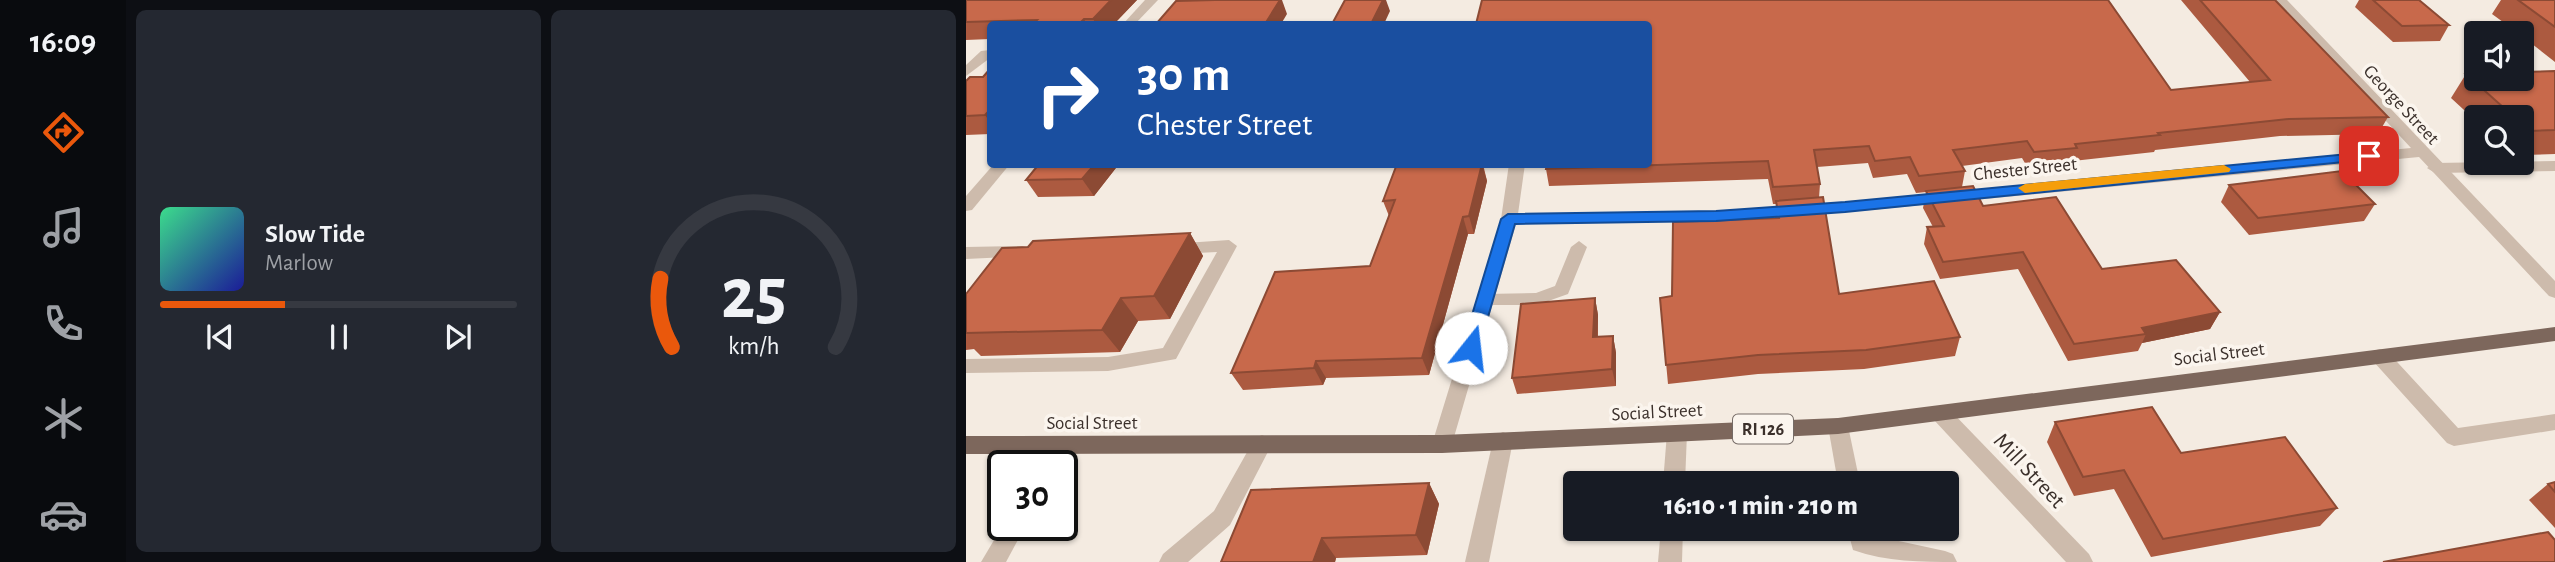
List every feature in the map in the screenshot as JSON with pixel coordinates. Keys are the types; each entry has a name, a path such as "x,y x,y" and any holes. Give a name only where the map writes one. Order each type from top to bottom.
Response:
{"main road":[{"name":"Social Street","path":"966,445 1442,444 1839,426 2554,335"}],"street":[{"path":"1132,21 1152,0"},
{"name":"George Street","path":"2280,0 2435,168 2555,292"},
{"path":"966,72 987,54"},
{"name":"Chester Street","path":"1508,219 1716,216 1858,206 2420,152"},
{"path":"2435,168 2555,166"},
{"path":"966,206 999,168"},
{"path":"1442,444 1508,219 1516,168"},
{"path":"966,366 1108,364 1169,354 1229,246 1163,248"},
{"path":"1485,300 1537,299 1562,290 1579,247"},
{"path":"966,253 1044,252"},
{"path":"1000,274 1018,253"},
{"path":"2380,356 2454,437 2555,422"},
{"name":"Mill Street","path":"1941,414 2081,562"},
{"path":"1839,426 1847,471"},
{"path":"1675,471 1677,433"},
{"path":"1477,562 1503,441"},
{"path":"1171,562 1222,518 1262,444"},
{"path":"1061,450 1064,445"},
{"path":"993,562 1005,541"},
{"path":"1670,562 1671,541"},
{"path":"1861,541 1945,562"}],"building":[{"path":"966,0 1111,0 1093,19 1082,21 966,22"},
{"path":"1280,0 1267,21 1159,21 1176,1"},
{"path":"1345,0 1383,0 1372,21 1334,21"},
{"path":"1482,0 2108,0 2171,90 2270,80 2200,0 2275,0 2388,117 2289,119 2158,133 2160,135 2075,144 2077,148 2034,152 2027,141 1953,150 1965,171 1919,176 1910,157 1875,161 1869,146 1814,150 1820,184 1773,187 1768,161 1652,165 1652,21 1477,21"},
{"path":"2373,0 2419,0 2449,25 2402,26"},
{"path":"2518,0 2555,0 2555,27"},
{"path":"2555,71 2555,130 2534,131 2534,105 2501,105 2485,91 2534,91 2534,72"},
{"path":"987,72 987,113 966,116 966,81 970,77 983,77"},
{"path":"1036,168 1092,168 1082,179 1026,180"},
{"path":"1395,168 1481,168 1469,216 1463,217 1422,358 1316,361 1314,368 1231,373 1275,272 1370,266 1395,200 1383,201"},
{"path":"2342,171 2375,204 2258,218 2229,185"},
{"path":"1973,186 1983,206 2056,197 2102,269 2176,260 2220,312 2142,328 2146,334 2074,344 2023,252 1943,262 1927,227 1944,226 1926,191"},
{"path":"1823,197 1839,294 1934,281 1960,337 1866,350 1758,355 1666,365 1660,298 1672,296 1673,222 1779,218 1776,201"},
{"path":"1190,233 1154,296 1121,298 1102,330 966,333 966,294 1002,248 1028,247 1033,241"},
{"path":"1595,298 1593,337 1613,336 1612,369 1512,378 1521,304"},
{"path":"2152,407 2181,453 2285,437 2337,508 2163,539 2124,470 2083,477 2055,422"},
{"path":"2555,482 2555,492 2548,484"},
{"path":"1429,483 1416,535 1322,538 1313,562 1221,562 1251,490"},
{"path":"2548,532 2555,540 2555,562 2383,562"}],"slow traffic":[{"path":"2025,188 2224,169"}],"route":[{"path":"1471,348 1508,219 1716,216 1845,207 2369,156"}]}
